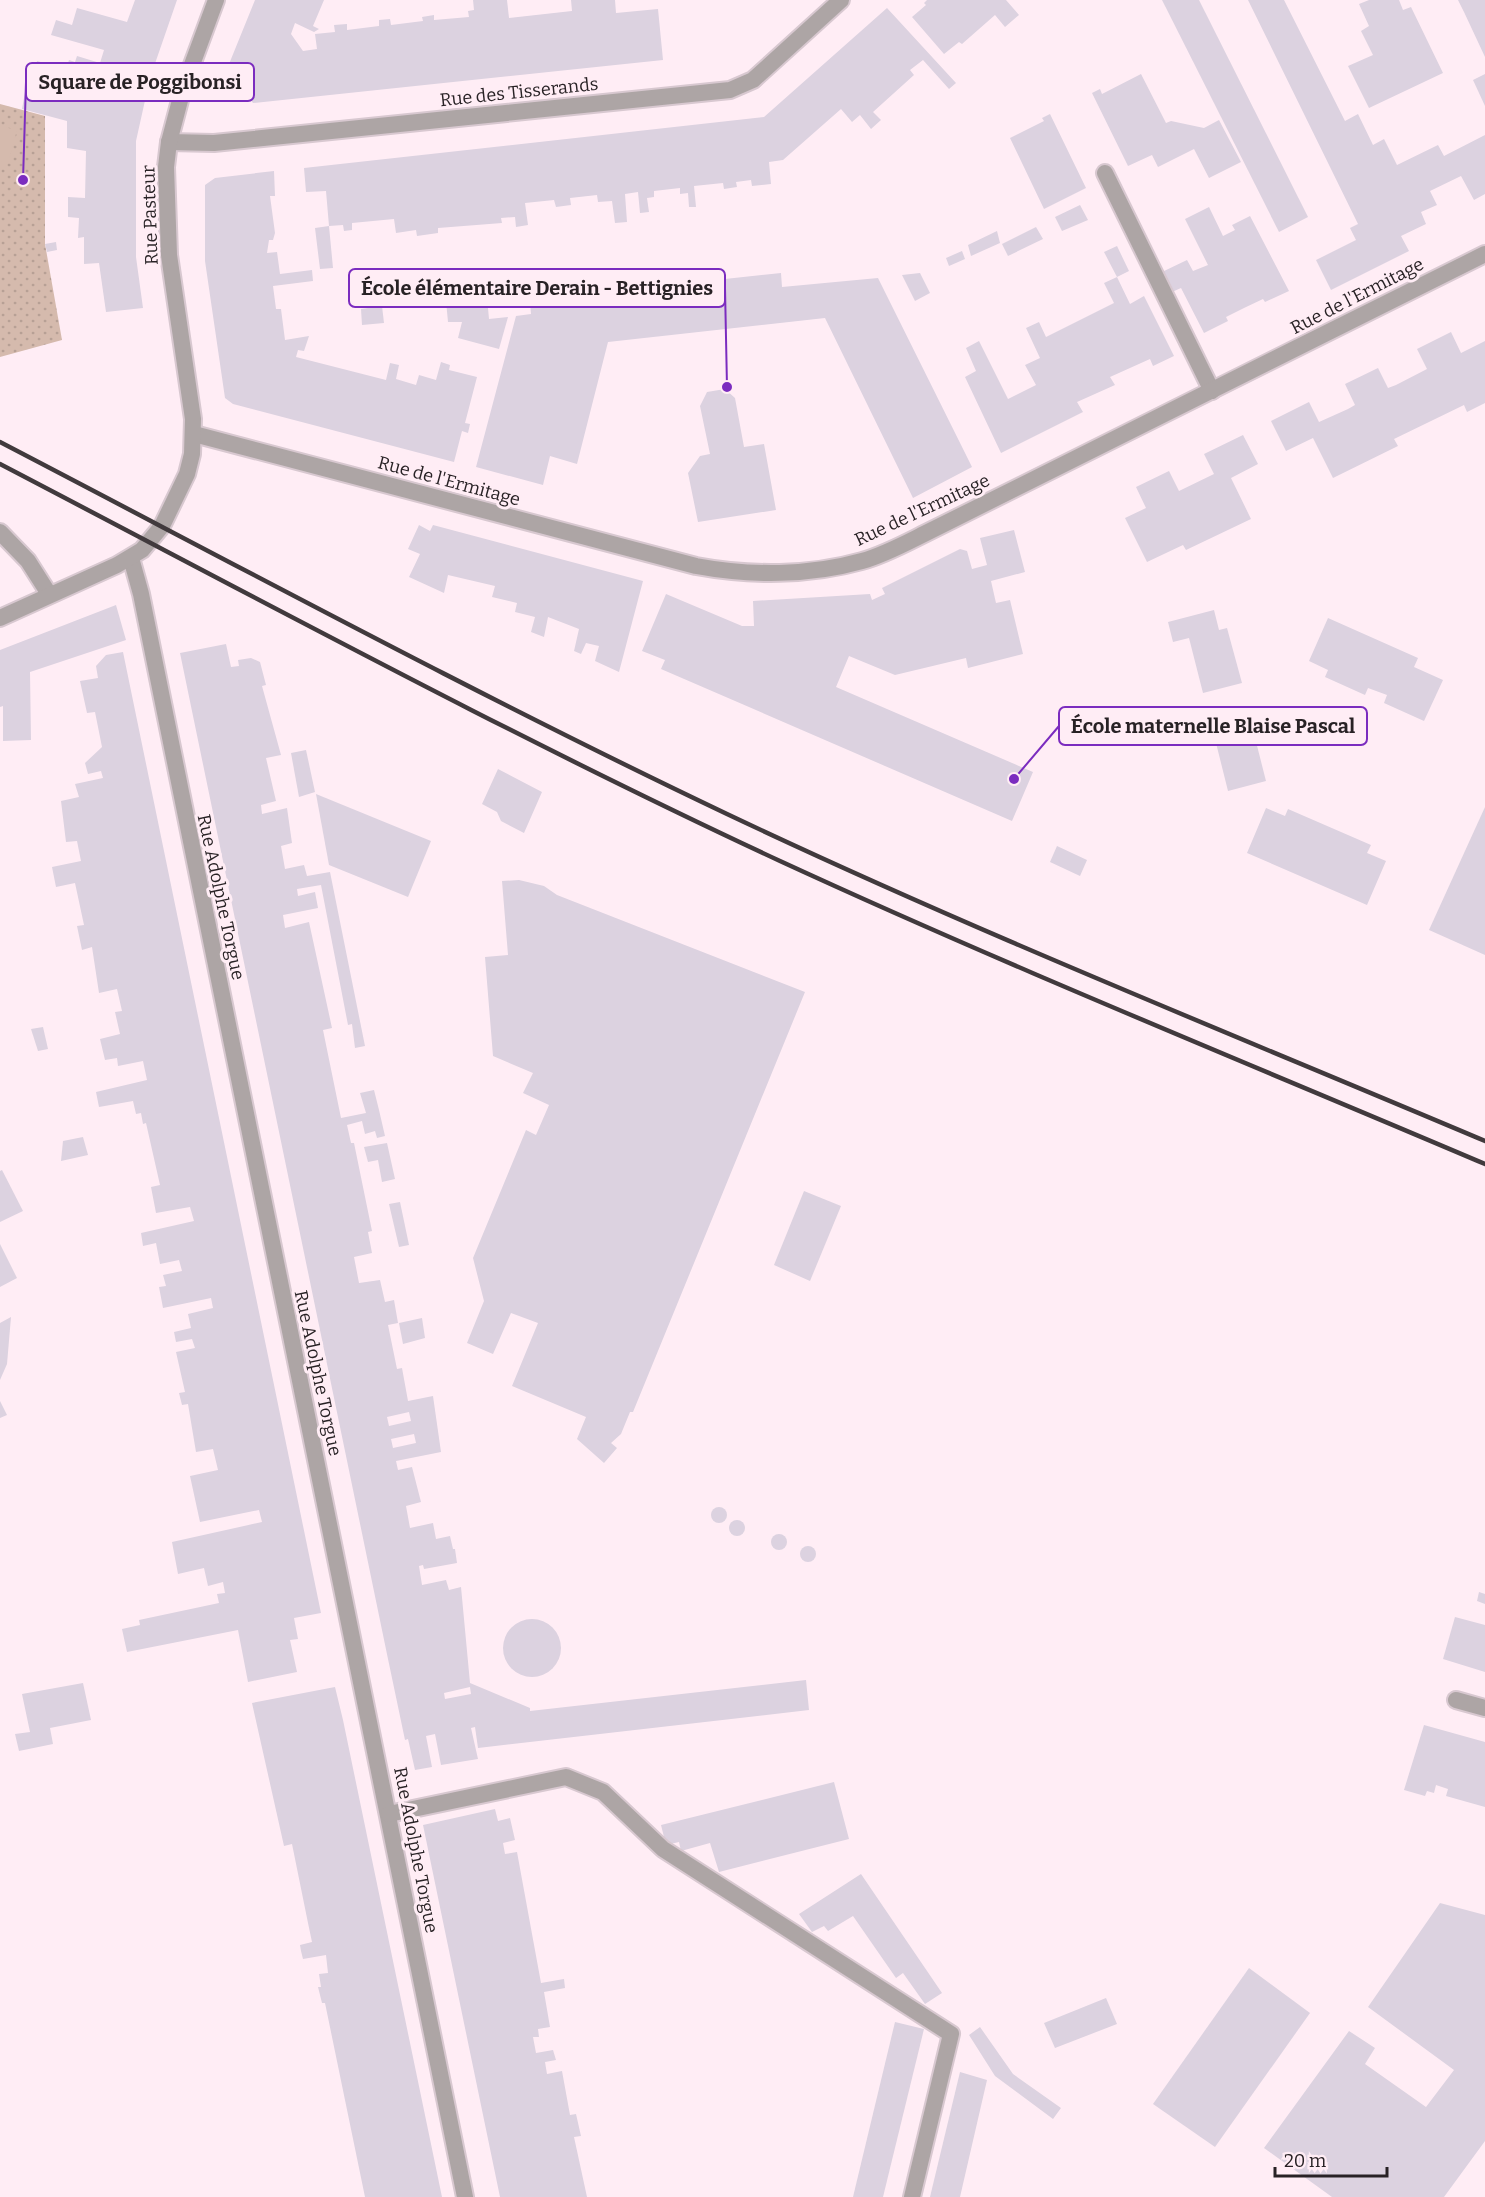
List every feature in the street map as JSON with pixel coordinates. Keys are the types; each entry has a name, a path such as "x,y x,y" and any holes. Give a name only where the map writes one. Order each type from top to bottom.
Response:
{"street":[{"name":"Rue Pasteur","path":"0,618 130,558 150,542 174,503 187,474 194,434 191,398 169,255 165,190 169,142 183,89 216,0"},
{"name":"Rue des Tisserands","path":"169,142 214,143 730,90 753,80 841,0"},
{"path":"1105,173 1212,391"},
{"name":"Rue de l'Ermitage","path":"194,434 696,566 743,573 797,572 864,560 895,548 1485,254"},
{"path":"0,532 28,561 49,594"},
{"name":"Rue Adolphe Torgue","path":"130,558 141,594 465,2197"},
{"path":"1456,1700 1485,1708"},
{"path":"389,1814 566,1778 594,1788 603,1792 663,1849 951,2034 912,2197"}],"shaded area":[{"path":"0,104 45,116 45,244 62,340 0,357"},
{"path":"0,126 17,130 8,164 0,161"}],"building":[{"path":"135,0 177,0 150,78 136,141 136,257 143,308 106,312 99,263 84,264 84,237 78,238 79,218 68,217 68,197 85,198 86,151 67,148 67,121 22,109 26,87 64,97 69,82 34,73 37,61 66,69 69,60 75,62 77,56 100,63 104,50 51,35 56,20 72,25 77,8 127,22"},
{"path":"255,0 324,0 313,26 319,29 314,32 295,23 291,34 303,51 317,49 315,34 335,32 334,25 347,24 347,30 379,26 379,20 390,19 391,25 423,21 422,17 434,15 434,20 469,17 468,11 474,10 473,0 507,0 509,18 572,11 571,0 615,0 616,13 658,9 663,60 253,103 227,69"},
{"path":"927,0 1006,0 1019,15 1005,27 995,15 962,44 959,42 944,54 912,17 926,5 924,3"},
{"path":"1162,0 1199,0 1308,217 1279,232"},
{"path":"1248,0 1284,0 1345,121 1358,114 1373,145 1384,139 1397,165 1438,145 1444,156 1485,135 1485,194 1474,200 1461,176 1430,191 1437,205 1421,212 1426,224 1401,236 1409,251 1331,290 1316,260 1356,240 1350,228 1358,224"},
{"path":"1369,0 1399,0 1403,10 1411,7 1443,73 1369,108 1348,66 1373,55 1361,31 1369,26 1359,4"},
{"path":"1458,0 1485,0 1485,57 1464,12"},
{"path":"887,8 956,83 949,89 923,60 910,70 914,75 873,112 881,120 871,129 860,115 852,122 841,109 783,160 769,162 771,184 752,186 751,180 736,182 737,187 724,189 723,183 694,186 696,207 689,207 688,193 680,194 680,188 654,191 654,197 647,198 649,212 640,213 638,192 625,194 627,222 615,223 612,201 598,202 597,195 570,198 571,205 556,207 554,200 525,203 528,225 516,227 515,217 501,218 502,223 438,228 438,233 417,236 416,230 396,233 394,219 352,223 352,230 344,231 343,225 329,226 326,191 306,192 304,168 764,117"},
{"path":"1141,74 1166,123 1171,121 1204,128 1219,120 1241,162 1209,178 1194,149 1158,167 1152,155 1128,166 1092,93 1100,89 1102,94"},
{"path":"1485,74 1485,106 1473,80"},
{"path":"1050,114 1086,188 1044,209 1010,138 1044,121 1042,118"},
{"path":"274,171 275,196 270,196 275,233 273,240 269,240 267,253 277,252 280,274 312,270 313,281 273,286 276,309 281,309 285,340 309,336 304,351 298,350 296,357 386,380 390,363 399,365 396,379 416,385 419,375 436,380 441,362 450,365 449,370 477,377 465,423 470,424 468,433 462,431 454,462 233,404 225,398 205,261 205,185 215,178"},
{"path":"1080,205 1088,220 1062,231 1055,217"},
{"path":"1209,207 1223,236 1235,230 1232,225 1250,216 1289,291 1265,302 1263,299 1244,308 1226,317 1228,321 1204,333 1181,288 1172,292 1162,272 1187,260 1193,271 1208,265 1185,219"},
{"path":"329,226 333,268 320,269 315,228"},
{"path":"1036,227 1043,239 1008,256 1002,244"},
{"path":"997,231 1000,243 971,256 968,245"},
{"path":"56,242 57,250 47,252 45,244"},
{"path":"1117,246 1129,271 1117,277 1104,252"},
{"path":"962,251 965,259 949,266 946,258"},
{"path":"781,273 782,287 878,278 972,467 913,498 825,318 608,342 577,464 550,456 543,485 476,467 516,316 531,314 530,302 573,297 572,289 595,286 596,293"},
{"path":"920,273 930,293 915,301 902,275"},
{"path":"1117,277 1130,304 1144,296 1174,356 1153,366 1150,359 1110,377 1115,385 1077,402 1083,412 1001,453 965,377 976,371 966,348 979,341 1008,399 1036,385 1025,365 1040,358 1026,328 1039,322 1046,337 1114,303 1104,283"},
{"path":"487,297 489,319 508,317 499,349 458,338 462,322 448,322 446,301"},
{"path":"382,306 384,323 362,325 361,309"},
{"path":"1451,332 1461,353 1485,341 1485,403 1467,412 1464,405 1394,439 1398,446 1333,478 1313,438 1286,451 1271,421 1309,402 1319,422 1348,409 1355,405 1345,384 1378,368 1388,388 1396,385 1427,369 1417,349"},
{"path":"725,389 735,398 744,447 764,444 776,510 698,522 688,473 700,456 710,454 700,406 707,392"},
{"path":"1243,435 1258,464 1231,478 1251,519 1186,550 1183,545 1147,562 1125,518 1146,508 1136,487 1169,471 1179,491 1214,474 1204,454"},
{"path":"419,525 430,531 433,525 643,581 619,672 595,661 599,646 586,643 581,654 574,651 579,629 548,617 544,637 531,632 535,617 515,612 517,603 492,597 495,586 448,575 444,593 409,577 420,554 408,549"},
{"path":"1014,530 1025,572 991,581 996,603 1010,600 1023,654 968,668 966,658 895,675 849,656 836,687 1033,772 1012,821 661,669 665,660 642,651 666,594 742,626 754,626 753,601 870,594 872,600 885,594 882,588 960,549 967,551 972,569 987,565 980,538"},
{"path":"116,605 126,640 30,672 31,740 3,741 3,706 0,707 0,650"},
{"path":"1214,610 1219,630 1227,628 1242,683 1203,693 1189,638 1173,642 1168,622"},
{"path":"1328,618 1418,658 1414,667 1443,680 1424,721 1384,703 1387,695 1368,688 1365,695 1325,677 1328,670 1309,661"},
{"path":"226,644 231,667 239,666 238,660 251,658 260,662 266,685 262,686 281,755 266,758 276,801 261,805 262,814 287,808 292,843 281,846 285,869 304,865 307,876 330,872 365,1046 355,1048 352,1024 348,1025 321,885 297,889 298,896 315,892 318,908 283,915 285,928 309,922 332,1028 323,1030 341,1118 366,1113 360,1093 374,1090 379,1110 385,1136 377,1138 375,1131 365,1134 362,1121 347,1125 351,1143 354,1143 372,1231 368,1232 372,1253 354,1257 359,1283 380,1280 385,1302 394,1300 398,1323 388,1325 397,1369 402,1368 408,1401 433,1396 441,1452 396,1461 398,1470 412,1467 421,1502 406,1506 410,1528 433,1523 436,1539 450,1536 453,1549 455,1549 457,1563 424,1569 423,1565 419,1566 422,1585 446,1580 449,1590 461,1587 470,1683 530,1708 530,1711 806,1680 809,1710 478,1748 475,1727 471,1728 478,1759 441,1765 435,1734 426,1736 432,1767 415,1770 408,1739 405,1740 180,653","holes":["409,1412 411,1421 389,1426 387,1417","414,1434 416,1443 393,1448 391,1439","470,1687 471,1694 445,1699 444,1693"]},
{"path":"123,652 321,1613 294,1618 298,1639 290,1640 297,1672 248,1682 238,1630 127,1652 122,1629 140,1625 139,1620 219,1603 217,1594 225,1593 223,1582 208,1586 204,1568 178,1574 172,1542 262,1522 259,1510 200,1522 190,1476 218,1470 213,1449 196,1452 188,1404 182,1405 179,1393 185,1392 176,1352 195,1348 192,1339 176,1342 174,1332 191,1328 188,1314 213,1308 211,1298 163,1308 159,1287 166,1286 163,1275 182,1271 179,1260 160,1264 156,1243 143,1246 141,1233 194,1221 190,1207 156,1213 151,1187 160,1185 146,1123 143,1124 141,1113 136,1114 133,1101 99,1107 96,1092 147,1080 143,1061 118,1066 117,1058 105,1060 100,1039 120,1034 115,1012 122,1011 117,989 99,993 92,947 82,950 77,926 84,925 75,883 56,887 52,867 81,861 77,841 66,842 61,801 79,797 75,784 103,778 101,771 88,774 85,763 102,747 95,712 87,713 80,681 98,678 96,666 106,655"},
{"path":"1239,708 1244,728 1252,726 1266,781 1228,791 1214,735 1197,740 1192,720"},
{"path":"306,750 315,792 299,797 291,753"},
{"path":"498,769 542,792 524,833 501,821 497,812 482,804"},
{"path":"316,794 431,841 408,897 329,865"},
{"path":"1485,807 1485,955 1429,930"},
{"path":"1266,808 1285,816 1288,809 1371,845 1367,853 1386,861 1367,905 1247,853"},
{"path":"1057,846 1087,860 1080,876 1050,862"},
{"path":"519,880 544,886 557,895 805,992 633,1412 630,1412 621,1434 611,1443 617,1448 604,1463 577,1439 586,1417 512,1386 538,1323 511,1313 493,1354 467,1343 484,1301 473,1258 526,1130 536,1135 549,1105 523,1093 533,1073 493,1056 485,957 508,955 502,881"},
{"path":"43,1027 48,1049 38,1051 31,1029"},
{"path":"83,1137 88,1155 61,1161 63,1141"},
{"path":"387,1143 395,1179 382,1182 378,1160 368,1162 364,1147"},
{"path":"2,1170 23,1211 0,1222 0,1171"},
{"path":"804,1191 841,1206 810,1281 774,1265"},
{"path":"400,1202 409,1245 399,1247 389,1204"},
{"path":"0,1244 17,1278 0,1287"},
{"path":"11,1317 7,1364 0,1380 0,1323"},
{"path":"422,1318 425,1338 403,1344 399,1323"},
{"path":"0,1401 7,1415 0,1418"},
{"path":"719,1507 725,1509 727,1515 725,1521 719,1523 713,1521 711,1515 713,1509"},
{"path":"737,1520 743,1522 745,1528 743,1534 737,1536 731,1534 729,1528 731,1522"},
{"path":"779,1534 785,1536 787,1542 785,1548 779,1550 773,1548 771,1542 773,1536"},
{"path":"808,1546 814,1548 816,1554 814,1560 808,1562 802,1560 800,1554 802,1548"},
{"path":"1479,1592 1485,1594 1485,1604 1477,1601"},
{"path":"1455,1617 1485,1625 1485,1672 1443,1659"},
{"path":"526,1619 538,1619 553,1627 561,1642 561,1654 553,1669 538,1677 526,1677 511,1669 503,1654 503,1642 511,1627"},
{"path":"83,1683 91,1720 50,1728 53,1744 19,1751 15,1734 30,1732 22,1694"},
{"path":"335,1687 442,2197 365,2197 325,2003 322,2003 318,1987 321,1987 319,1974 328,1973 326,1955 303,1959 301,1951 300,1945 312,1942 292,1844 284,1846 252,1703"},
{"path":"1424,1725 1485,1742 1485,1807 1446,1796 1448,1789 1436,1785 1434,1793 1427,1791 1425,1796 1404,1790"},
{"path":"834,1782 849,1839 719,1872 710,1843 681,1851 679,1842 666,1845 661,1825"},
{"path":"495,1809 498,1821 510,1818 515,1840 503,1843 505,1854 517,1852 541,1983 564,1979 565,1988 544,1992 550,2027 538,2029 539,2037 533,2037 536,2053 553,2050 556,2060 545,2062 547,2074 562,2071 570,2115 576,2114 581,2136 574,2137 587,2197 500,2197 423,1825"},
{"path":"861,1874 942,1993 925,2004 903,1973 896,1978 853,1916 828,1931 824,1926 812,1932 799,1914"},
{"path":"1440,1903 1485,1915 1485,2141 1444,2197 1332,2197 1264,2148 1349,2031 1375,2048 1365,2064 1426,2107 1454,2070 1368,2007"},
{"path":"1249,1968 1310,2013 1215,2147 1153,2104"},
{"path":"1106,1998 1117,2024 1055,2048 1044,2023"},
{"path":"895,2022 924,2029 883,2197 853,2197"},
{"path":"980,2027 1013,2074 1061,2108 1053,2119 995,2076 969,2035"},
{"path":"960,2072 987,2080 960,2197 930,2197"}],"railway":[{"path":"0,442 453,678 727,814 1010,941 1485,1141"},
{"path":"0,464 485,717 780,861 1043,978 1485,1164"}],"place":[{"name":"Square de Poggibonsi","path":"23,180"},
{"name":"École élémentaire Derain - Bettignies","path":"727,387"},
{"name":"École maternelle Blaise Pascal","path":"1014,779"}]}
